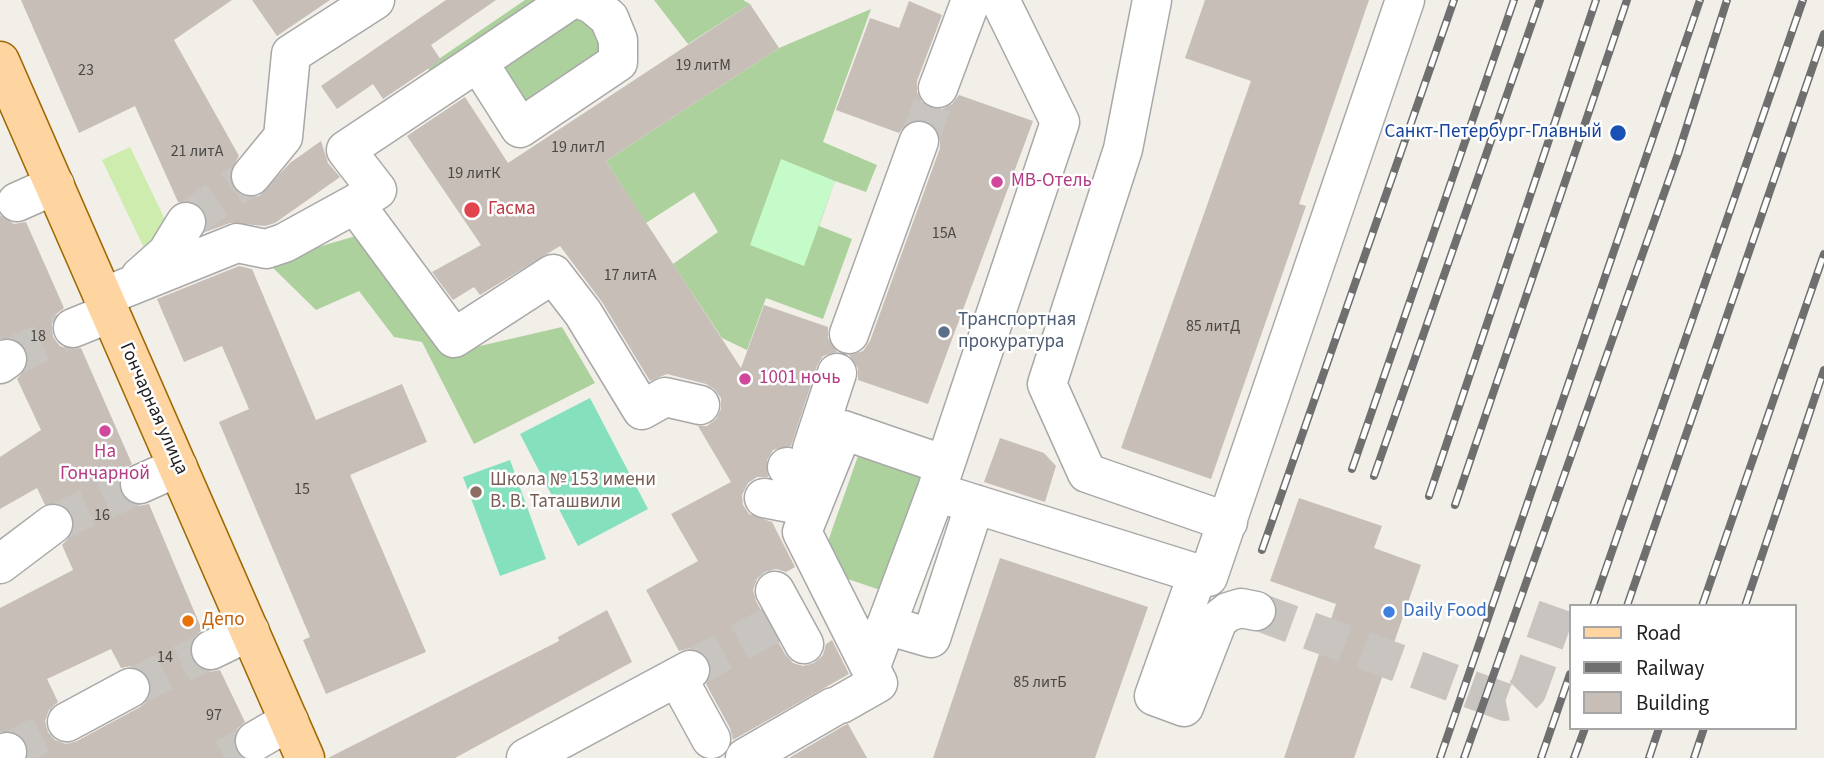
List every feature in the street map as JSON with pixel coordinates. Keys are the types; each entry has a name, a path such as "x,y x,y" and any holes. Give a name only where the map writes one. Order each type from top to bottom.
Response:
{"main road":[{"name":"Гончарная улица","path":"0,61 55,185 115,298 178,467 305,758"}],"lane":[{"path":"251,176 283,137 291,54 375,0"},
{"path":"115,298 237,243 266,249 284,243 377,190 346,150 570,0"},
{"path":"478,62 520,128 618,62 618,40 609,18 592,4 582,0"},
{"path":"938,88 971,0"},
{"path":"871,666 941,478 1060,122 1000,0"},
{"path":"1152,0 1123,149 1047,384 1087,473 1227,522"},
{"path":"764,498 808,476 844,430 941,478 975,504 1208,577 1405,0"},
{"path":"849,334 919,141"},
{"path":"17,202 55,185"},
{"path":"355,204 454,338 553,274 583,313 642,410 665,397 700,405"},
{"path":"73,328 115,298 167,253 186,222"},
{"path":"745,758 878,683 802,532 808,476 837,373"},
{"path":"140,484 178,467"},
{"path":"886,625 930,638 975,504"},
{"path":"0,565 53,524"},
{"path":"1198,573 1154,696 1184,707 1218,621 1228,612 1241,608 1256,611"},
{"path":"211,650 250,631"},
{"path":"526,758 683,673 711,739"},
{"path":"67,722 130,688"},
{"path":"255,741 289,721"}],"green space":[{"path":"525,0 556,0 436,79 427,67"},
{"path":"654,0 743,0 750,4 688,44"},
{"path":"871,9 823,142 877,165 866,192 835,181 819,226 852,239 823,319 766,298 747,350 722,338 673,264 718,232 694,192 646,223 606,161 779,48"},
{"path":"570,11 598,26 602,60 525,112 494,63"},
{"path":"130,147 173,236 145,250 102,160"},
{"path":"781,159 835,181 804,266 750,245"},
{"path":"366,233 454,352 562,327 595,383 474,444 422,342 394,337 359,291 316,310 267,262"},
{"path":"590,398 648,509 578,546 520,434"},
{"path":"858,456 930,479 886,592 836,575 827,544"},
{"path":"510,460 546,559 500,576 463,477"}],"building":[{"path":"21,0 232,0 174,40 239,156 230,172 231,184 237,192 247,197 259,196 290,163 321,141 328,163 340,177 275,223 265,226 230,223 205,232 208,222 205,211 197,203 178,202 135,106 79,133"},
{"path":"252,0 330,0 277,36"},
{"path":"446,0 496,0 431,45 441,60 383,99 373,84 337,109 321,86"},
{"path":"1205,0 1369,0 1299,204 1306,206 1211,479 1121,448 1251,81 1185,58"},
{"path":"909,1 942,15 917,81 917,92 922,102 931,109 942,109 952,104 959,95 1033,121 928,404 858,380 858,368 849,355 863,351 870,341 940,148 940,137 935,126 926,120 915,120 906,124 899,133 836,110 870,18 899,28"},
{"path":"750,4 779,48 606,161 741,368 764,305 828,327 828,338 837,352 823,356 817,366 791,446 773,450 767,460 768,477 757,477 748,483 742,495 743,505 749,514 772,522 795,567 786,572 776,569 765,572 757,579 753,590 756,601 785,654 793,663 803,666 814,663 823,655 826,644 832,640 849,674 733,740 730,728 706,684 712,671 709,659 701,651 691,648 679,651 646,590 698,561 671,514 731,482 698,426 707,426 716,419 721,409 721,398 706,384 667,374 650,381 602,302 560,246 480,295 474,287 453,300 432,272 481,245 407,136 465,97 508,163"},
{"path":"0,215 14,224 26,222 64,308 55,315 52,324 53,337 60,346 69,349 81,348 132,464 122,472 118,482 120,492 128,502 138,506 149,504 202,630 193,638 189,648 191,659 199,668 209,672 220,670 245,722 236,730 233,740 236,751 242,758 27,758 26,742 19,734 0,732 0,608 73,570 62,545 73,533 75,522 71,511 62,504 45,505 37,488 0,509 0,457 41,430 17,379 27,367 29,358 25,347 15,339 0,339","holes":["111,649 121,668 131,666 141,669 149,677 152,688 149,699 140,707 77,741 66,744 55,740 48,732 45,721 49,710 58,702 47,679"]},
{"path":"239,266 252,269 316,420 402,384 427,442 350,475 426,652 326,694 303,640 310,637 219,422 249,409 222,346 184,362 157,299"},
{"path":"1000,438 1044,453 1056,466 1045,502 984,482"},
{"path":"1299,498 1382,526 1374,548 1421,565 1354,758 1284,758 1336,604 1270,581"},
{"path":"1000,558 1148,607 1095,758 933,758"},
{"path":"607,610 632,662 455,758 328,758 559,641 558,637"},
{"path":"848,724 867,758 789,758 845,725"}],"tunnel":[{"path":"919,141 938,88"},
{"path":"186,222 251,176"},
{"path":"7,359 73,328"},
{"path":"53,524 140,484"},
{"path":"1256,611 1505,702 1519,699 1528,690 1561,597"},
{"path":"690,670 773,624"},
{"path":"130,688 211,650"},
{"path":"7,752 67,722"},
{"path":"225,758 255,741"}],"railway":[{"path":"1262,550 1454,0"},
{"path":"1352,469 1514,0"},
{"path":"1374,476 1540,0"},
{"path":"1429,496 1596,0"},
{"path":"1455,505 1627,0"},
{"path":"1440,758 1700,0"},
{"path":"1464,758 1678,154 1727,0"},
{"path":"1594,604 1803,0"},
{"path":"1628,604 1824,34"},
{"path":"1703,604 1824,254"},
{"path":"1746,604 1824,370"},
{"path":"1541,758 1568,680"},
{"path":"1574,758 1584,730"},
{"path":"1649,758 1658,730"},
{"path":"1694,758 1703,730"}],"place":[{"name":"Санкт-Петербург-Главный","path":"1618,133"},
{"name":"МВ-Отель","path":"997,182"},
{"name":"Гасма","path":"472,210"},
{"name":"Транспортная прокуратура","path":"944,332"},
{"name":"1001 ночь","path":"745,379"},
{"name":"На Гончарной","path":"105,431"},
{"name":"Школа № 153 имени В. В. Таташвили","path":"476,492"},
{"name":"Daily Food","path":"1389,612"},
{"name":"Депо","path":"188,621"}]}
